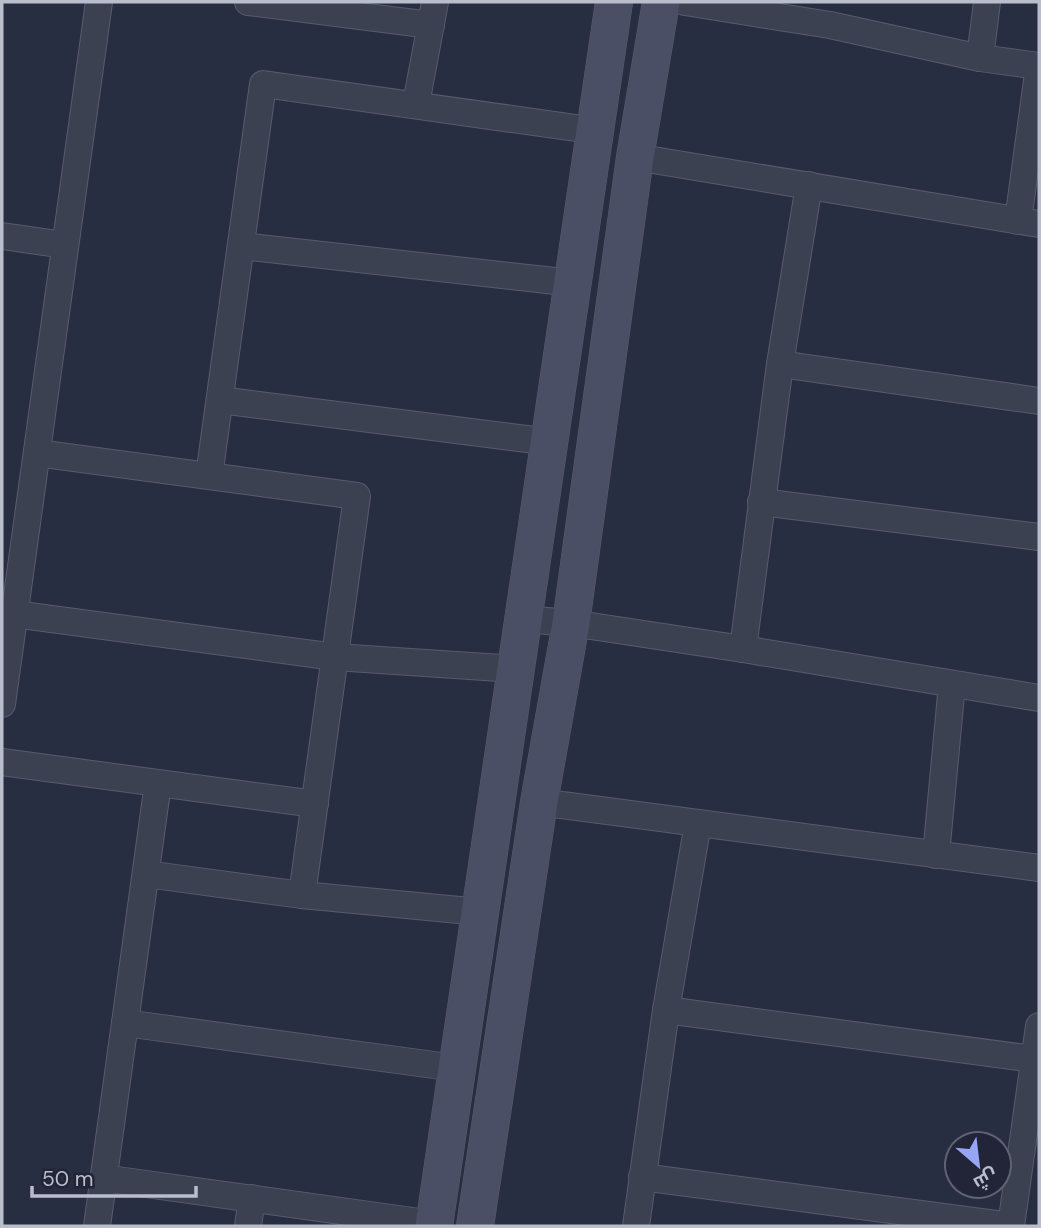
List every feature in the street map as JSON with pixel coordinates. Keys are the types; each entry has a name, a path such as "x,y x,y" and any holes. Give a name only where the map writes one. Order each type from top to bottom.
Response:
{"street":[{"path":"2,704 14,614 11,572 37,453 99,2"},
{"path":"248,2 433,13 416,104"},
{"path":"103,1178 434,1225 614,2"},
{"path":"475,1226 539,802 570,623 635,157 661,2"},
{"path":"635,157 1029,223 1039,66 980,58 831,14 685,2"},
{"path":"980,58 988,2"},
{"path":"209,476 263,84 597,131"},
{"path":"743,649 780,364 809,185"},
{"path":"2,236 65,245"},
{"path":"241,246 573,283"},
{"path":"780,364 1039,401"},
{"path":"220,400 550,442"},
{"path":"37,453 358,496 302,895"},
{"path":"761,502 1039,537"},
{"path":"14,614 335,657 516,669"},
{"path":"523,619 570,623 743,649 1039,698"},
{"path":"936,855 953,684"},
{"path":"2,762 315,804"},
{"path":"97,1226 158,783"},
{"path":"539,802 1039,868"},
{"path":"636,1226 666,1010 698,823"},
{"path":"146,874 302,895 480,912"},
{"path":"666,1010 1034,1059"},
{"path":"125,1023 456,1068"},
{"path":"642,1177 1011,1226 1039,1026"},
{"path":"248,1226 252,1198"}]}
